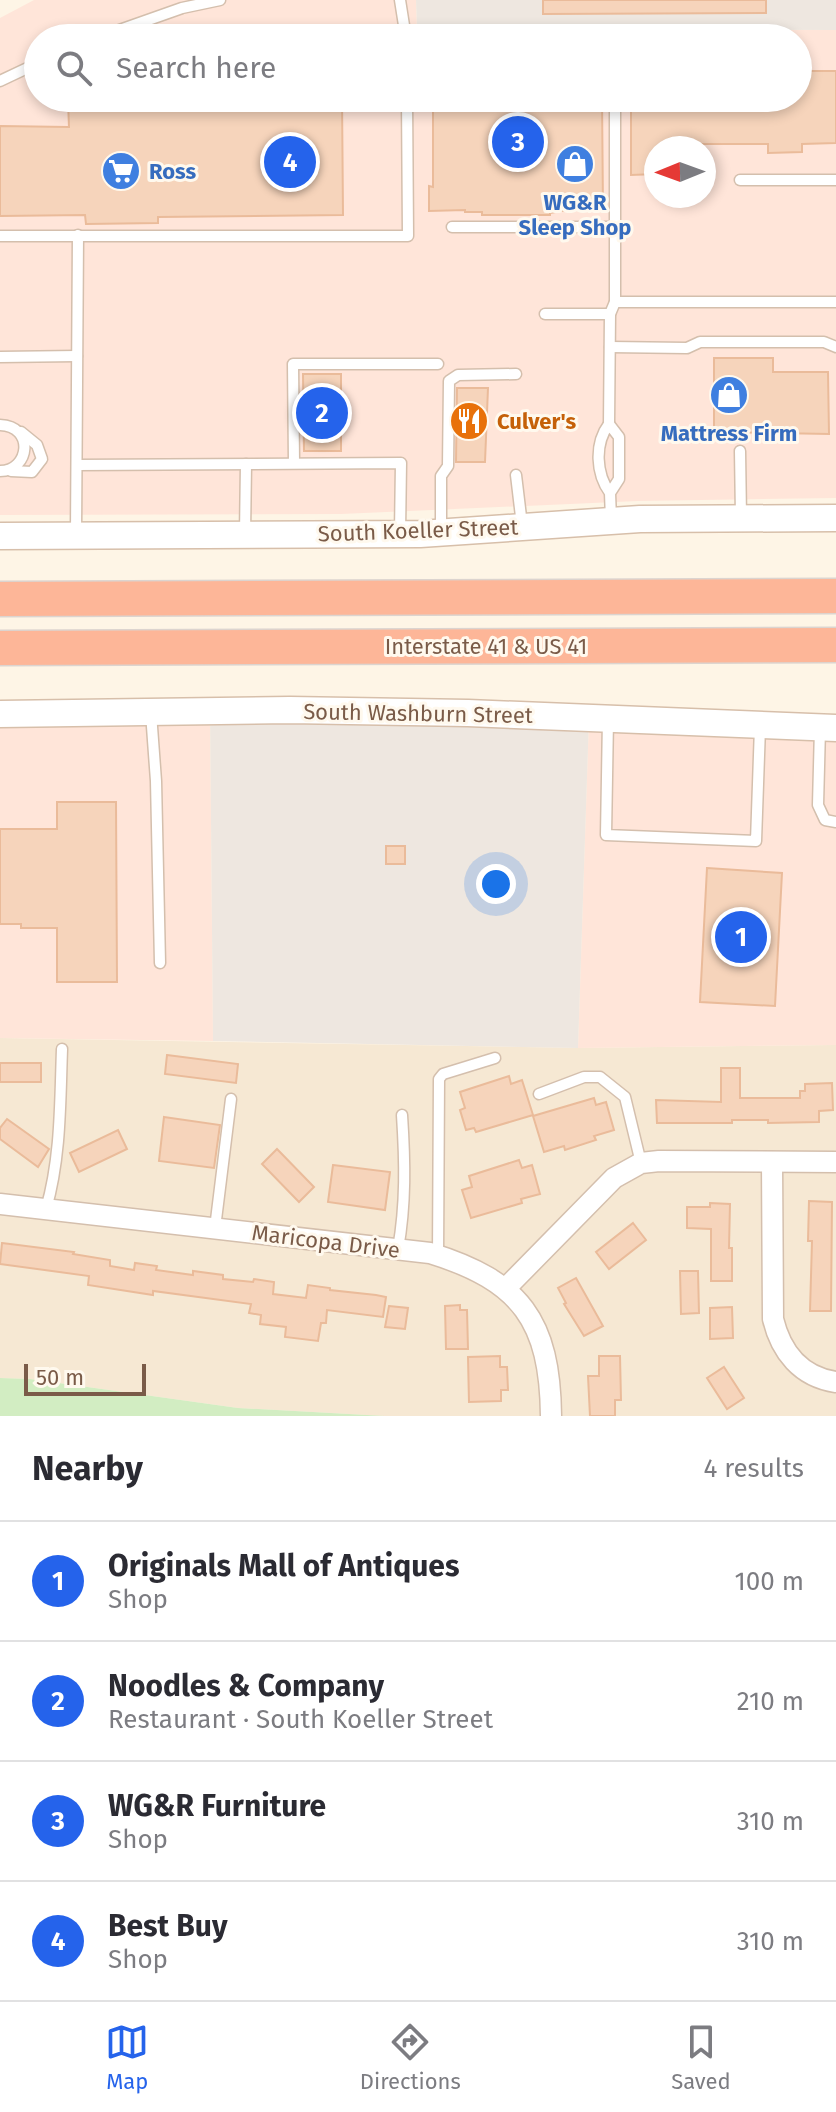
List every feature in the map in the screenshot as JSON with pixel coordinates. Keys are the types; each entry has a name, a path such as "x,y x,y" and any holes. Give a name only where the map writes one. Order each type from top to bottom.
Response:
{"highway":[{"path":"0,599 836,596"},
{"name":"Interstate 41 & US 41","path":"0,648 836,645"}],"street":[{"name":"South Koeller Street","path":"0,536 400,534 611,521 836,518"},
{"name":"South Washburn Street","path":"0,714 305,710 828,728"},
{"path":"772,1162 773,1319 778,1337 794,1363 809,1374 836,1382"},
{"path":"506,1288 614,1178 641,1163 836,1162"},
{"name":"Maricopa Drive","path":"0,1204 398,1249 458,1262 506,1288 529,1318 541,1342 548,1367 551,1416"}],"lane":[{"path":"137,24 182,8 220,0"},
{"path":"400,0 404,24"},
{"path":"0,81 24,70"},
{"path":"0,236 408,236 407,112"},
{"path":"611,521 610,493 600,479 600,436 609,424 610,314 615,302 615,112"},
{"path":"740,180 836,180"},
{"path":"452,227 614,227"},
{"path":"76,535 78,235"},
{"path":"615,302 836,302"},
{"path":"545,314 610,314"},
{"path":"610,347 687,348 700,342 824,342 836,347"},
{"path":"0,357 77,356"},
{"path":"294,463 293,364 438,364"},
{"path":"441,533 441,476 448,466 449,381 458,375 516,374"},
{"path":"609,424 619,437 619,479 610,493"},
{"path":"0,425 15,427 37,445 42,459 32,472 6,471"},
{"path":"6,471 23,455 21,432"},
{"path":"740,451 741,518"},
{"path":"77,465 401,463 400,534"},
{"path":"245,534 246,464"},
{"path":"516,475 522,527"},
{"path":"151,712 156,769 160,963"},
{"path":"608,719 606,835 741,841 756,841 760,725"},
{"path":"828,728 818,805 825,820 836,822"},
{"path":"46,1209 53,1183 58,1137 62,1049"},
{"path":"438,1256 439,1079 443,1074 495,1058"},
{"path":"539,1094 584,1077 600,1077 625,1097 641,1163"},
{"path":"215,1228 231,1099"},
{"path":"398,1249 404,1214 402,1115"}],"shaded area":[{"path":"34,0 416,0 417,24 24,24 24,112 812,112 812,30 836,30 836,498 638,501 341,514 0,515 0,18"},
{"path":"416,0 836,0 836,30 812,30 812,24 417,24"},
{"path":"210,711 213,1041 0,1038 0,714"},
{"path":"210,711 589,718 578,1048 213,1041"},
{"path":"589,718 836,728 836,1045 578,1048"},
{"path":"0,1038 578,1048 836,1045 836,1416 385,1416 238,1408 30,1379 0,1378"}],"green space":[{"path":"0,1378 30,1379 238,1408 385,1416 0,1416"}],"building":[{"path":"543,0 766,0 766,13 543,14"},
{"path":"812,71 836,71 836,143 802,144 802,152 768,153 768,144 716,144 716,136 644,136 644,174 631,175 631,112 812,112"},
{"path":"68,112 342,112 343,215 158,217 158,223 86,224 85,215 0,216 0,126 69,127"},
{"path":"433,112 602,112 603,210 567,210 550,215 429,211 429,186 433,187"},
{"path":"714,358 773,358 773,372 828,372 829,434 714,432"},
{"path":"303,374 341,374 341,451 304,451"},
{"name":"Culver's","path":"457,388 488,388 485,462 456,462"},
{"path":"57,802 116,802 117,982 57,982 57,928 21,928 21,924 0,924 0,829 57,829"},
{"path":"386,846 405,846 405,864 386,864"},
{"path":"707,868 782,873 775,1006 700,1002"},
{"path":"167,1055 238,1064 236,1083 165,1074"},
{"path":"0,1063 41,1063 41,1082 0,1082"},
{"path":"721,1068 740,1068 740,1098 800,1098 805,1084 832,1083 833,1110 819,1111 819,1122 732,1120 732,1123 657,1123 656,1100 721,1102"},
{"path":"509,1076 511,1084 522,1080 533,1115 476,1132 474,1128 466,1130 460,1110 465,1108 460,1092"},
{"path":"594,1098 596,1105 606,1102 614,1130 594,1136 596,1140 565,1150 564,1146 544,1152 533,1116"},
{"path":"164,1117 220,1125 214,1168 159,1161"},
{"path":"7,1119 49,1149 38,1167 0,1139 0,1128"},
{"path":"118,1130 127,1149 79,1172 70,1153"},
{"path":"277,1149 314,1187 299,1202 262,1164"},
{"path":"519,1160 522,1168 532,1165 540,1194 521,1199 522,1203 471,1218 462,1190 472,1187 469,1176"},
{"path":"333,1165 390,1172 385,1210 328,1202"},
{"path":"809,1201 832,1202 831,1311 810,1311 812,1241 808,1241"},
{"path":"710,1203 730,1204 732,1281 711,1281 711,1229 687,1228 687,1207 710,1207"},
{"path":"633,1223 646,1240 609,1269 596,1252"},
{"path":"2,1243 74,1252 110,1260 110,1266 134,1270 135,1263 157,1266 156,1270 193,1275 193,1271 223,1275 223,1279 274,1282 273,1294 306,1298 308,1285 376,1295 386,1297 383,1317 327,1310 326,1323 321,1323 318,1341 285,1337 286,1327 260,1324 261,1315 249,1313 251,1304 153,1291 153,1295 88,1285 89,1276 0,1264"},
{"path":"680,1271 698,1271 699,1313 681,1314"},
{"path":"576,1278 603,1326 584,1336 558,1288"},
{"path":"460,1305 460,1310 467,1310 468,1349 446,1349 445,1306"},
{"path":"389,1306 408,1308 405,1329 385,1327"},
{"path":"732,1307 733,1338 710,1339 710,1308"},
{"path":"500,1356 500,1367 507,1367 508,1390 501,1390 501,1401 469,1402 468,1357"},
{"path":"599,1356 620,1356 621,1400 615,1400 615,1416 590,1416 588,1376 599,1376"},
{"path":"724,1367 744,1398 727,1409 707,1378"}],"place":[{"name":"WG&R Furniture","path":"518,142"},
{"name":"Best Buy","path":"290,162"},
{"name":"WG&R Sleep Shop","path":"575,164"},
{"name":"Ross","path":"121,171"},
{"name":"Mattress Firm","path":"729,395"},
{"name":"Noodles & Company","path":"322,413"},
{"name":"Culver's","path":"469,421"},
{"name":"Originals Mall of Antiques","path":"741,937"}]}
